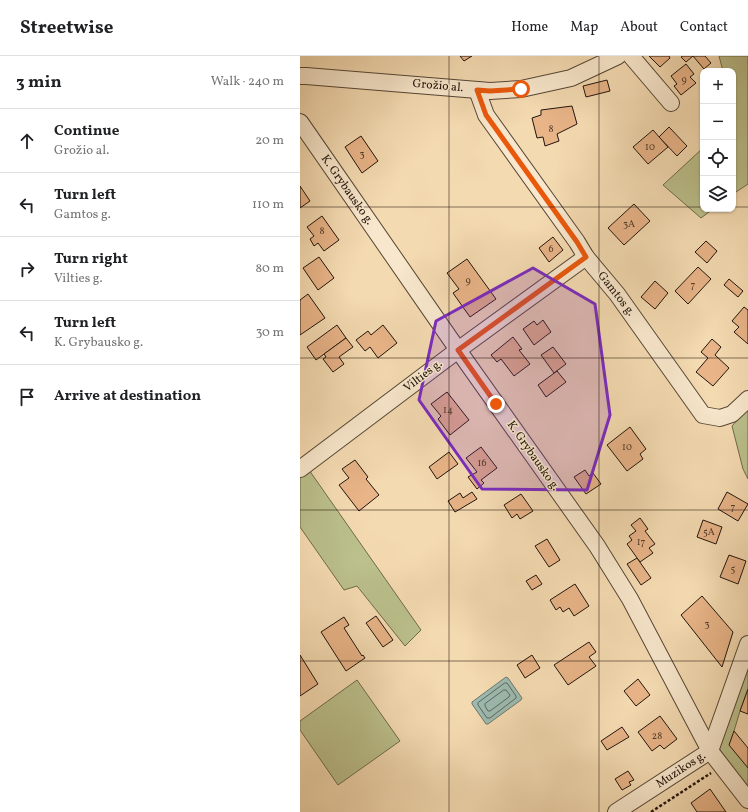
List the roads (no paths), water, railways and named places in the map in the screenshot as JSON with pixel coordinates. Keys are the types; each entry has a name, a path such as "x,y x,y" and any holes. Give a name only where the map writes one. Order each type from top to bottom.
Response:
{"street":[{"name":"Grožio al.","path":"300,76 490,91 521,89 571,78 618,56"},
{"path":"631,56 671,103"},
{"name":"Gamtos g.","path":"477,90 486,115 577,242 586,257 617,294 703,415 720,418 732,414 748,399"},
{"name":"K. Grybausko g.","path":"300,122 601,553 630,599 710,751 748,800"},
{"name":"Vilties g.","path":"300,469 458,350 586,257"},
{"name":"Muzikos g.","path":"616,812 710,751 748,644"}],"water":[{"path":"506,677 522,698 486,724 472,702"}]}
